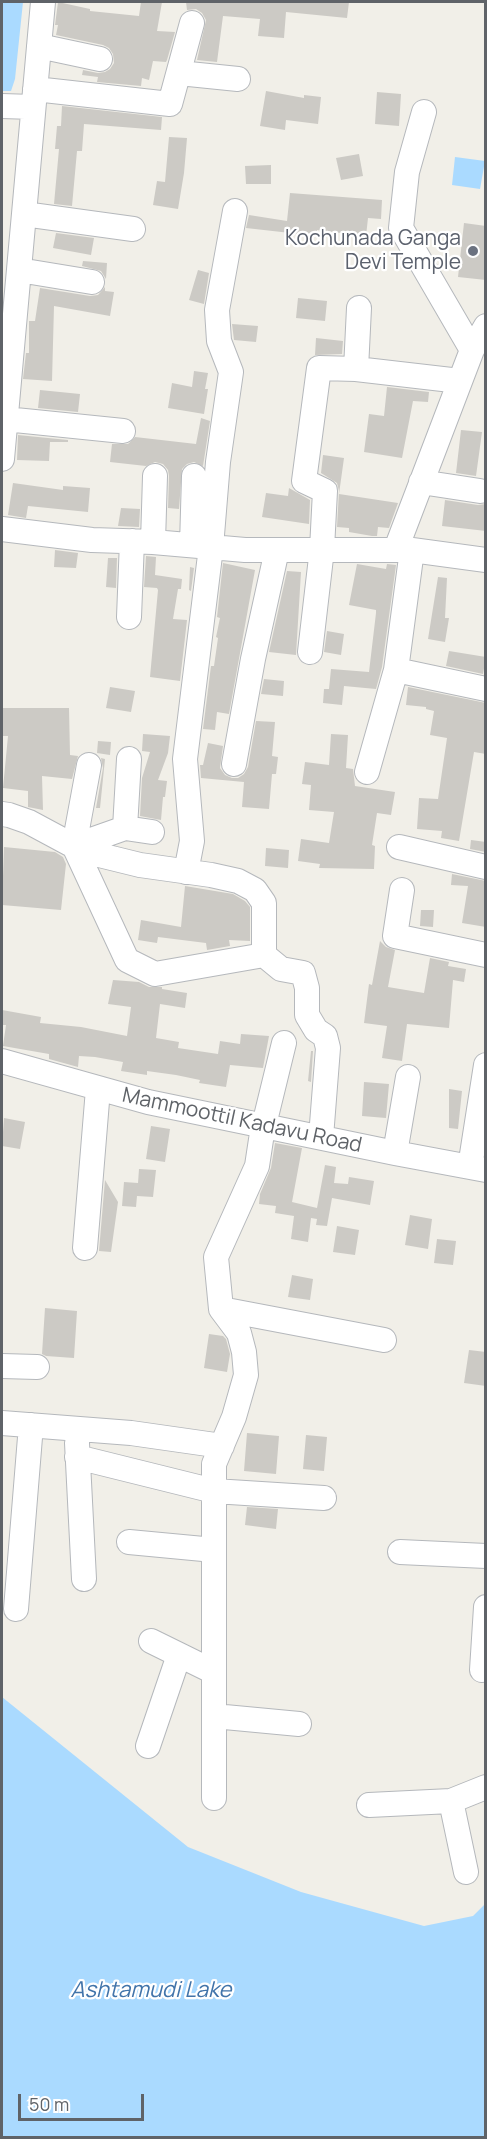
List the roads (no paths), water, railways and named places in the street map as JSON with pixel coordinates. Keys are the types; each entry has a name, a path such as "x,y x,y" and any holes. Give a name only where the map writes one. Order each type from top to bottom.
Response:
{"street":[{"path":"2,457 7,341 19,270 16,229 34,98 43,2"},
{"path":"2,106 34,98 170,104 192,24"},
{"path":"39,46 99,59"},
{"path":"178,73 238,79"},
{"path":"424,112 407,172 401,228 471,367"},
{"path":"186,872 192,842 185,759 202,546 218,462 231,372 219,341 217,310 235,211"},
{"path":"16,229 133,229"},
{"path":"19,270 92,282"},
{"path":"356,369 359,308"},
{"path":"368,772 396,670 404,550 421,482 471,367 486,326"},
{"path":"310,652 322,549 325,491 304,481 319,368 471,367"},
{"path":"5,419 123,431"},
{"path":"129,617 155,476"},
{"path":"194,476 202,546"},
{"path":"421,482 480,491"},
{"path":"2,529 92,540 143,541 245,550 404,550 486,560"},
{"path":"234,764 253,659 277,550"},
{"path":"396,670 486,689"},
{"path":"125,828 129,759"},
{"path":"89,765 74,846 127,960 155,974 264,955 281,969 303,973 307,988 307,1015 316,1030 325,1036 328,1048 321,1137"},
{"path":"2,814 29,822 83,851 140,865 238,881 255,890 264,903 264,955"},
{"path":"74,846 125,828 152,832"},
{"path":"399,847 486,867"},
{"path":"402,890 395,936 486,955"},
{"path":"214,1798 214,1464 234,1417 246,1375 244,1352 238,1333 221,1309 216,1257 257,1166 284,1043"},
{"name":"Mammoottil Kadavu Road","path":"2,1061 98,1089 396,1154 478,1169"},
{"path":"478,1169 486,1065"},
{"path":"396,1154 408,1077"},
{"path":"84,1248 98,1089"},
{"path":"221,1309 384,1340"},
{"path":"2,1366 37,1367"},
{"path":"2,1422 131,1433 222,1446"},
{"path":"16,1609 31,1425"},
{"path":"76,1429 84,1579"},
{"path":"77,1457 214,1491 324,1498"},
{"path":"129,1542 214,1550"},
{"path":"400,1552 486,1556"},
{"path":"482,1670 486,1607"},
{"path":"152,1641 214,1672"},
{"path":"148,1746 179,1655"},
{"path":"214,1716 299,1724"},
{"path":"369,1805 452,1802 486,1787"},
{"path":"452,1802 466,1872"}],"water":[{"path":"2,2 23,2 15,79 11,91 2,91"},
{"path":"455,157 485,161 480,189 452,185"},
{"name":"Ashtamudi Lake","path":"2,1697 188,1847 301,1892 424,1926 473,1916 485,1904 485,2137 2,2137"}],"place":[{"name":"Kochunada Ganga Devi Temple","path":"473,251"}]}
